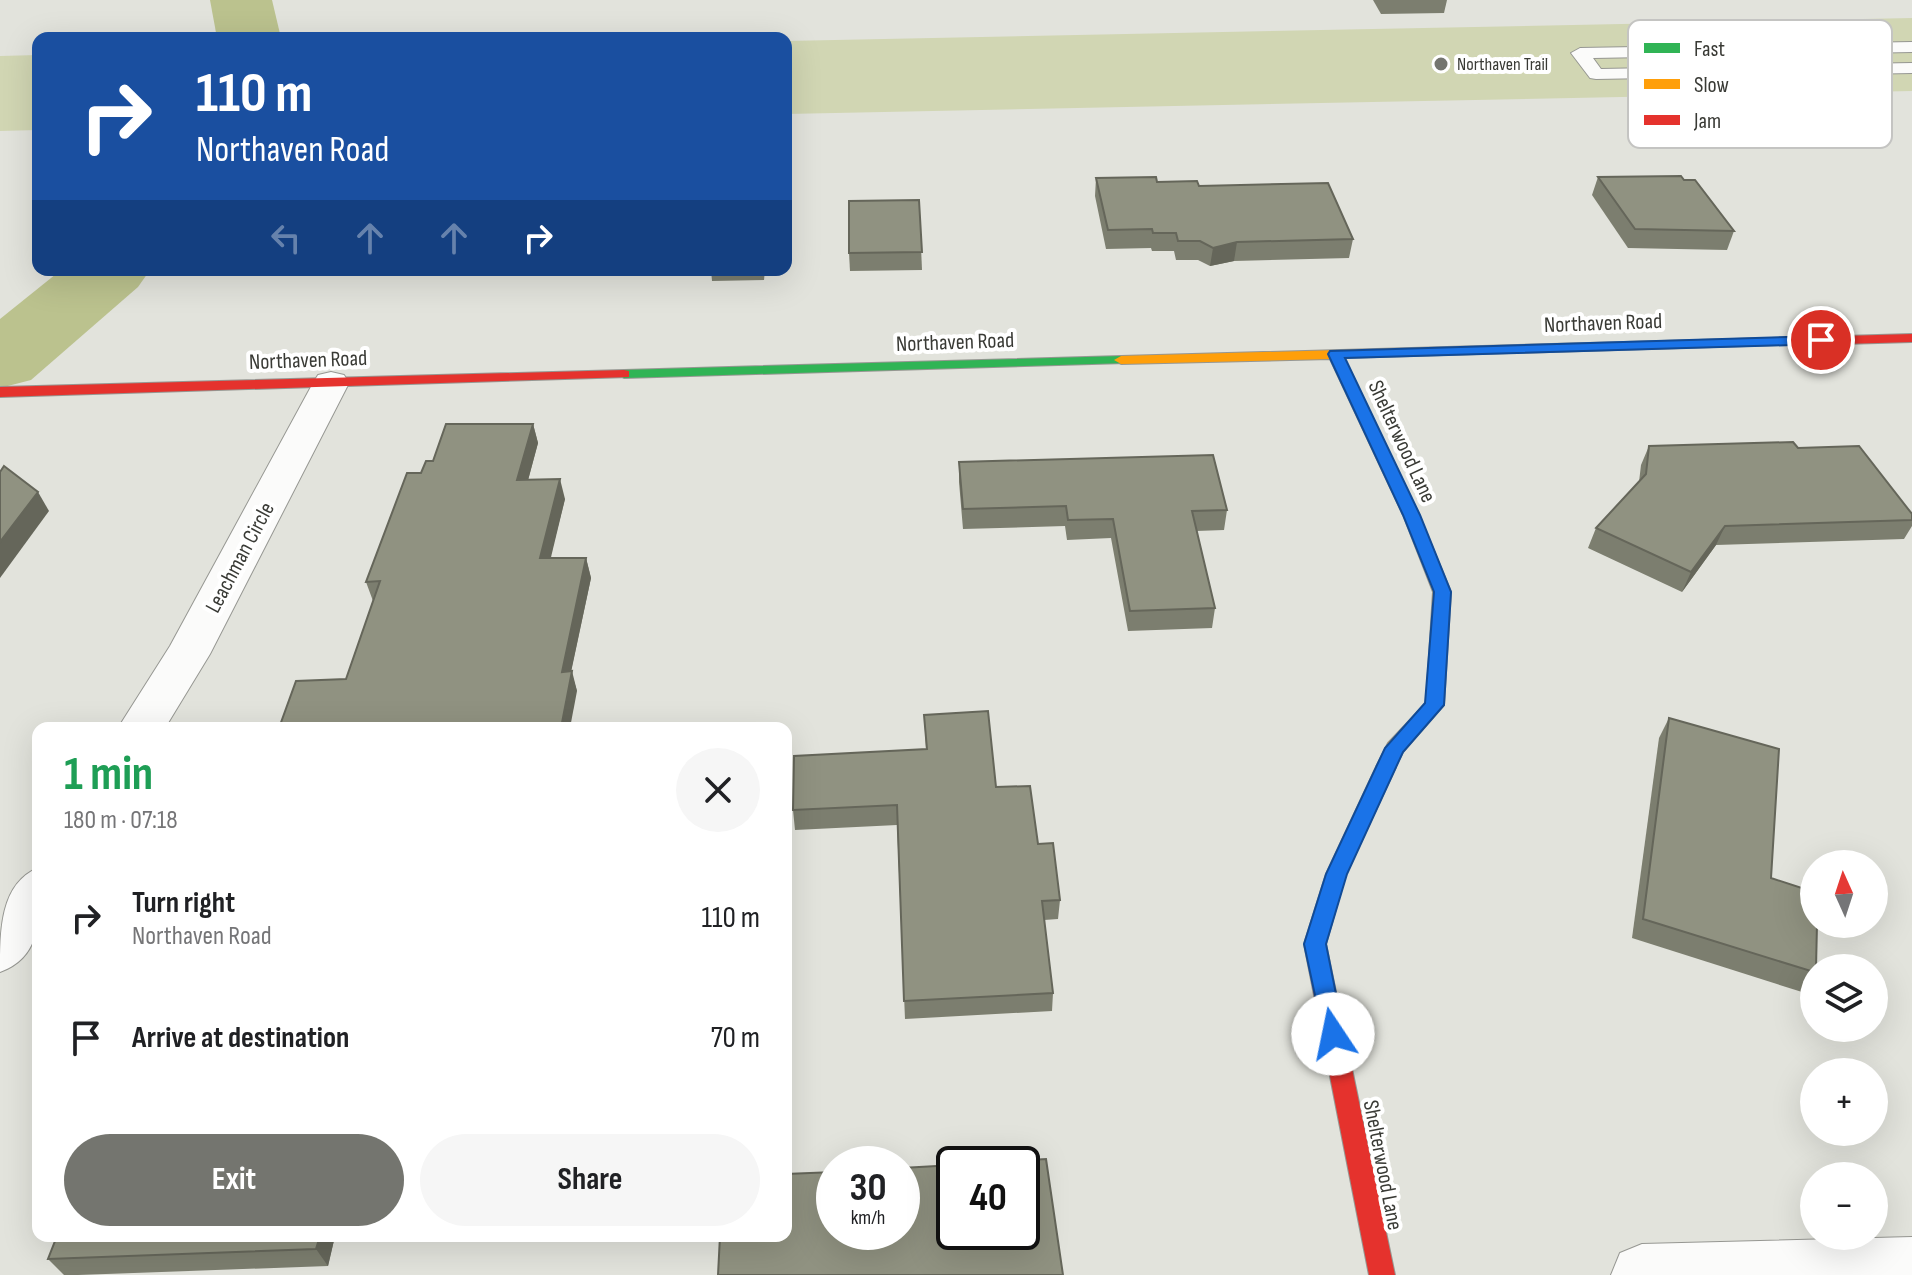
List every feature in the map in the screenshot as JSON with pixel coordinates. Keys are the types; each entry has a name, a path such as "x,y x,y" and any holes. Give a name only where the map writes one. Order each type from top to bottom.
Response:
{"street":[{"name":"Northaven Road","path":"0,392 1912,338"},
{"name":"Shelterwood Lane","path":"1335,354 1411,515 1442,592 1435,705 1395,748 1336,874 1315,944 1382,1275"},
{"name":"Leachman Circle","path":"145,722 188,654 331,383"},
{"path":"0,949 32,898"},
{"path":"1642,1275 1912,1268"}],"lane":[{"path":"1892,47 1912,47"},
{"path":"1628,52 1580,53 1596,74 1628,73"},
{"path":"1892,68 1912,68"}],"green space":[{"name":"Northaven Trail","path":"1912,18 1912,91 1892,91 1892,20 1814,20"},
{"name":"Northaven Trail","path":"1628,24 1628,97 792,114 792,41"},
{"path":"32,55 32,130 0,131 0,56"}],"building":[{"path":"1681,176 1684,180 1695,180 1734,231 1635,229 1598,177"},
{"path":"1156,177 1157,182 1197,181 1199,186 1328,183 1353,239 1237,242 1213,248 1200,241 1178,241 1176,233 1153,233 1152,229 1108,230 1096,178"},
{"path":"919,200 922,252 849,253 849,201"},
{"path":"446,424 533,424 517,480 560,479 540,558 586,558 562,672 572,671 562,722 281,722 296,681 346,679 380,581 366,582 407,473 421,473 426,461 433,461"},
{"path":"1793,442 1798,448 1859,446 1912,514 1912,520 1725,526 1691,572 1596,528 1646,474 1649,446"},
{"path":"1213,455 1227,510 1192,511 1215,608 1130,611 1113,519 1068,520 1066,506 963,509 959,462"},
{"path":"4,466 38,492 0,542 0,472"},
{"path":"988,711 996,787 1030,786 1038,844 1053,843 1060,900 1042,901 1053,993 904,1001 897,805 793,810 794,756 927,749 924,715"},
{"path":"1669,718 1779,749 1771,878 1800,887 1800,938 1817,938 1816,954 1800,954 1800,968 1643,919"},
{"path":"1040,1159 1046,1159 1063,1275 718,1275 720,1242 792,1242 792,1174 816,1173 816,1250 920,1250 920,1167 936,1166 936,1250 1040,1250"},
{"path":"55,1242 318,1242 316,1249 48,1259"}],"waterway":[{"path":"241,0 248,32"},
{"path":"0,362 103,276"}],"traffic: fast":[{"path":"624,374 1121,360"}],"traffic: slow":[{"path":"1121,360 1809,341"},
{"path":"1335,354 1411,515 1442,592 1435,705 1395,748 1386,767"}],"traffic: jam":[{"path":"1809,341 1912,338"},
{"path":"0,392 624,374"},
{"path":"1382,1275 1315,944 1336,874 1386,767"}],"place":[{"name":"Northaven Trail","path":"1441,64"}],"route":[{"path":"1333,1034 1315,944 1336,874 1395,748 1435,705 1442,592 1411,515 1335,354 1821,340"}]}
